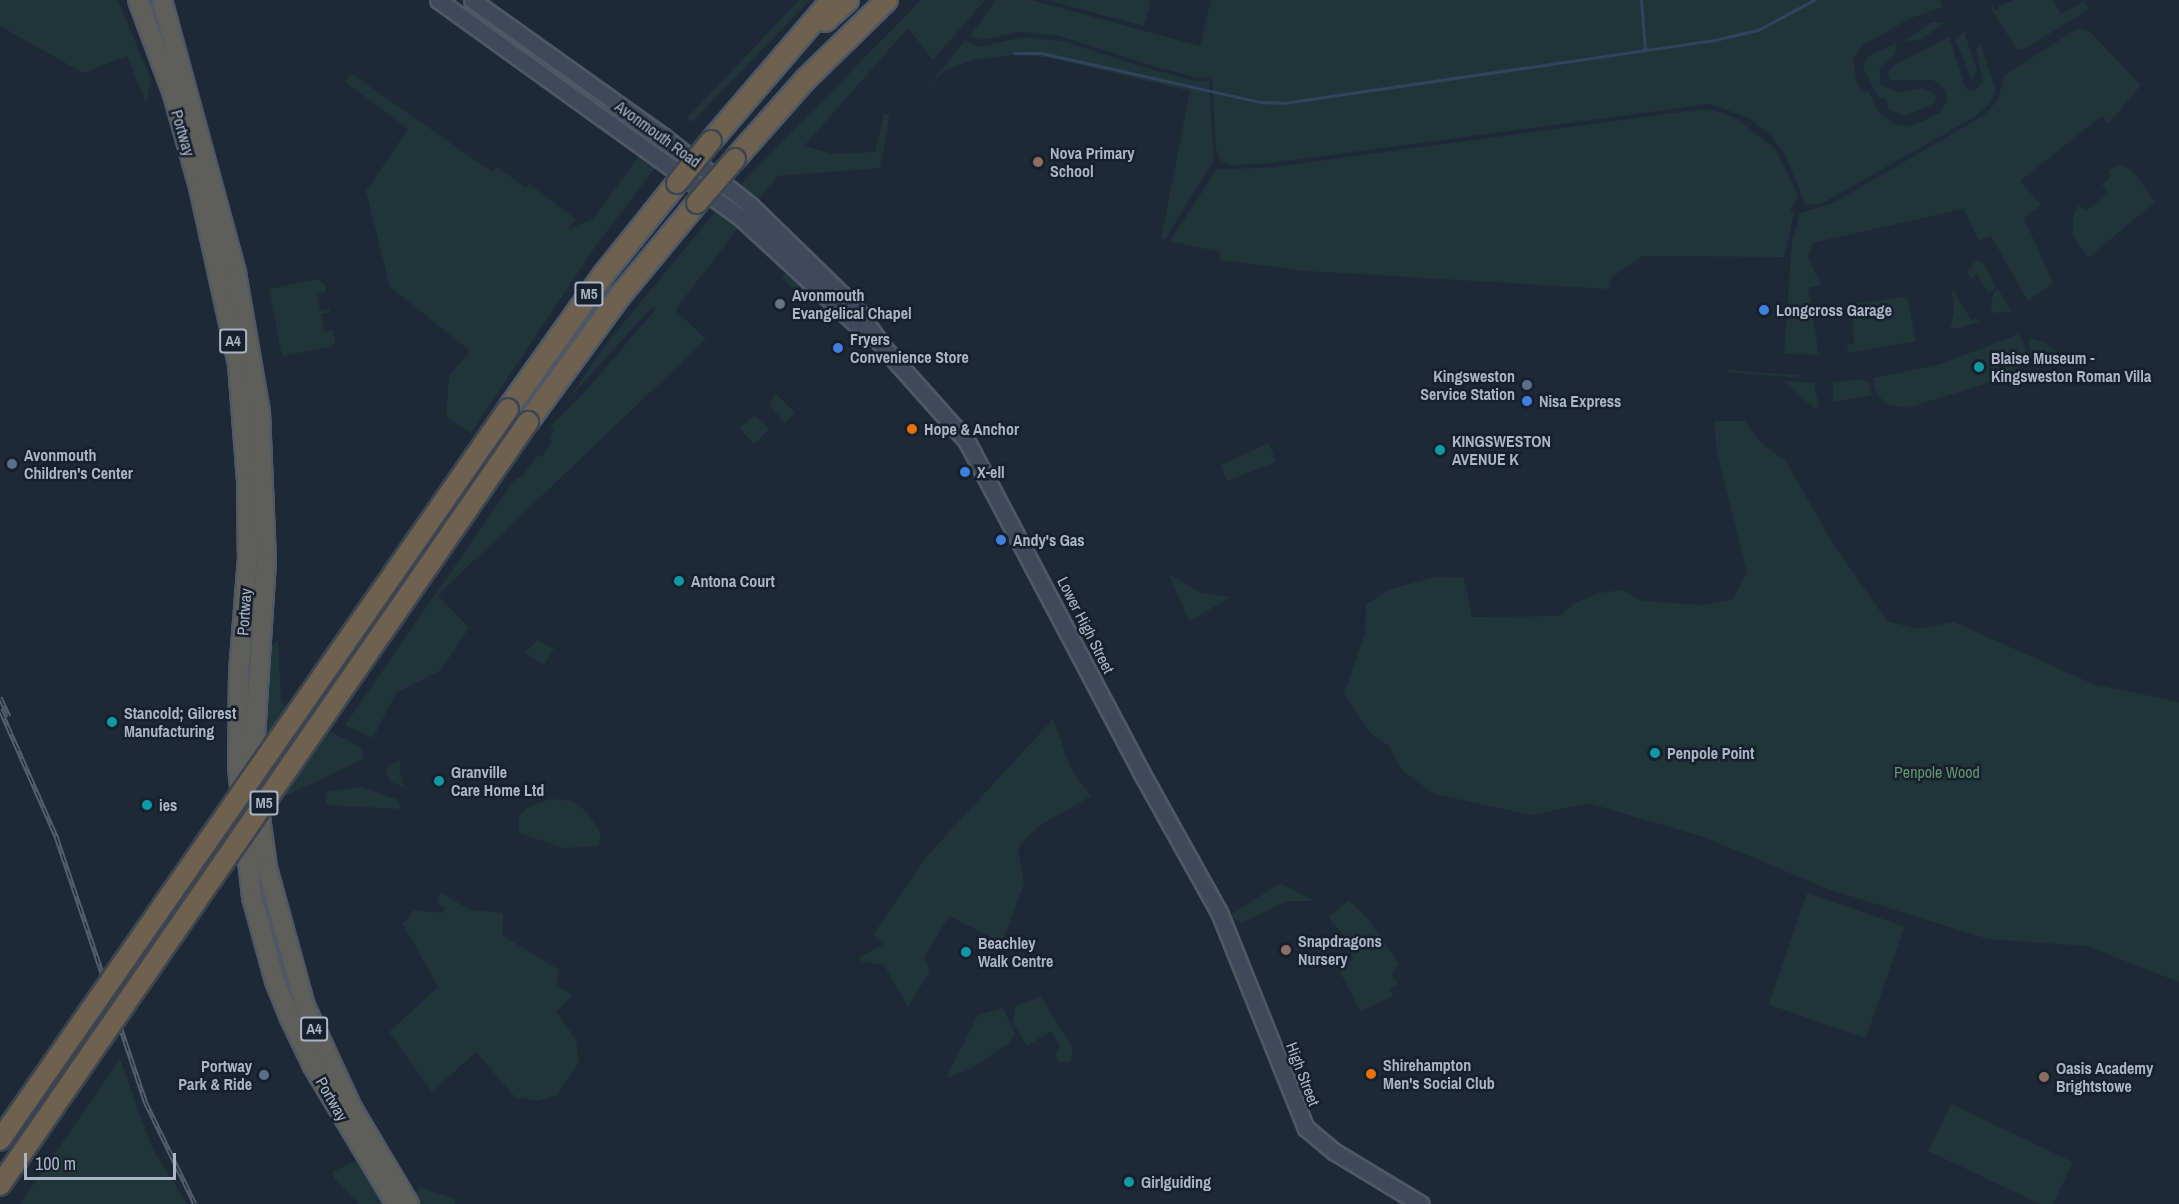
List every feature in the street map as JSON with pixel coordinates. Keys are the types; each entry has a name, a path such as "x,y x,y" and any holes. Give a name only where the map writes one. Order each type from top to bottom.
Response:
{"highway":[{"name":"Portway","path":"138,0 173,94 198,187 238,364 248,547 238,712 238,768 252,897 275,981 313,1066 396,1204"},
{"name":"Portway","path":"162,0 236,273 260,412 266,561 255,737 257,795 267,868 305,1006 352,1108 409,1204"},
{"name":"M5","path":"0,1140 508,408 604,274 676,183 832,0"},
{"name":"M5","path":"775,68 848,0"},
{"name":"M5","path":"0,1185 528,422 620,296 697,203 806,79 887,0"}],"main road":[{"name":"Avonmouth Road","path":"438,0 492,35 739,216 848,310"},
{"name":"Avonmouth Road","path":"472,0 664,137 742,198 848,310"},
{"name":"Lower High Street","path":"848,310 885,348 972,449 1231,936"},
{"name":"High Street","path":"1231,936 1306,1128 1335,1152 1421,1204"}],"green space":[{"path":"0,0 118,0 151,80 146,103 127,56 83,73 0,26"},
{"path":"799,0 810,0 692,122 687,118"},
{"path":"921,0 985,0 933,60 908,28 804,146 833,154 875,152 884,114 890,114 880,168 778,176 758,199 740,185"},
{"path":"996,0 1031,0 1200,46 1211,0 1940,0 1943,7 1911,18 1863,45 1853,59 1856,80 1862,91 1869,92 1879,113 1894,124 1907,126 1941,112 1947,101 1946,90 1933,80 1890,80 1888,72 1893,66 1949,37 1966,89 1975,91 1983,82 1976,50 1980,42 1996,92 1988,105 1973,118 1819,205 1805,204 1785,154 1769,134 1749,118 1710,104 1262,164 1229,165 1220,160 1216,148 1212,77 1198,78 1160,68 1059,36 1020,32 980,40 970,36"},
{"path":"1046,0 1151,0 1144,26"},
{"path":"2013,0 2053,0 2061,14 2084,1 2089,9 2026,48 2017,50 1990,7 1994,5 1994,10 1998,11 1999,7"},
{"path":"1932,22 1945,23 1920,40 1904,41"},
{"path":"2078,28 2089,31 2141,85 2109,123 2102,116 2020,181 2041,205 2024,218 2053,283 2028,301 1991,236 1979,240 1963,209 1812,243 1808,258 1821,285 1808,288 1819,355 1784,354 1792,241 1800,213 1833,203 1983,116 1998,100 2004,76"},
{"path":"1964,32 1977,70 1972,80 1955,39"},
{"path":"1024,37 1066,42 1194,81 1209,81 1214,160 1165,239 1161,239 1190,91 1046,57 1012,55 973,60 943,71 923,93 965,40 980,47"},
{"path":"1896,43 1895,54 1879,69 1881,85 1900,93 1923,88 1936,95 1935,103 1905,116 1888,109 1886,99 1878,97 1863,67 1867,57"},
{"path":"352,74 492,172 497,167 526,188 529,184 576,219 568,229 593,219 641,153 658,164 597,244 471,433 446,417 449,376 470,351 390,287 366,191 408,129 345,82"},
{"path":"1696,110 1713,110 1734,117 1775,148 1798,195 1790,211 1794,212 1784,257 1643,256 1612,277 1609,289 1307,271 1220,260 1220,252 1170,241 1217,169 1267,168"},
{"path":"2120,165 2133,171 2155,202 2088,258 2073,236 2073,216 2079,205 2086,211 2108,193 2102,185 2112,175 2108,170"},
{"path":"719,207 739,227 675,310 706,339 438,595 469,628 441,670 396,693 373,738 345,725 515,479 522,477 537,455 542,457 552,440 549,438 554,430 550,427 583,394 656,309 652,307 566,402 607,343"},
{"path":"1976,261 1982,261 1996,286 1989,293 1977,274 1971,279 1966,272"},
{"path":"787,272 809,293 803,299 781,278"},
{"path":"317,279 325,284 326,292 317,294 320,310 329,309 330,312 321,314 324,332 333,330 335,342 330,347 282,356 269,289"},
{"path":"1952,288 1971,320 1977,318 1979,322 1950,330 1954,311"},
{"path":"1998,289 2011,311 1994,313 1991,310 1993,294"},
{"path":"1907,297 1916,341 1848,353 1847,345 1854,344 1852,315 1845,316 1851,304"},
{"path":"2019,334 2026,350 2024,360 2010,376 1907,408 1884,403 1875,389 1874,378 1941,364"},
{"path":"2029,338 2044,342 2058,352 2031,363"},
{"path":"1730,370 1798,375 1799,378 1725,372"},
{"path":"1863,379 1869,383 1872,395 1833,402 1833,382"},
{"path":"1783,381 1814,383 1819,407 1815,409"},
{"path":"775,393 795,413 785,423 769,405"},
{"path":"755,416 770,429 754,444 739,428"},
{"name":"Penpole Wood","path":"1714,421 1745,421 1761,443 1786,461 1832,542 1887,621 1917,629 1954,622 2093,684 2179,702 2179,982 2087,946 1988,939 1831,890 1704,837 1588,803 1532,815 1434,794 1402,770 1389,746 1370,733 1344,694 1365,633 1366,604 1391,589 1435,577 1464,578 1472,617 1559,616 1576,602 1599,593 1623,590 1641,601 1702,605 1733,599 1747,572 1717,452"},
{"path":"1269,443 1276,462 1227,481 1221,465"},
{"path":"1169,574 1201,593 1231,597 1189,621"},
{"path":"537,640 554,649 544,665 525,653"},
{"path":"278,641 281,701 287,709 360,747 364,755 362,760 272,802 264,731 271,645"},
{"path":"1053,719 1072,771 1091,796 1041,825 1021,843 1018,851 1024,883 1002,943 949,916 924,957 930,971 908,1007 884,965 860,961 859,957 884,944 873,935 927,856"},
{"path":"401,759 399,769 404,787 391,782 386,774 389,766"},
{"path":"360,787 398,800 402,809 326,805 326,794 330,791"},
{"path":"551,799 572,801 587,812 601,834 598,846 563,848 519,833 519,816 528,807"},
{"path":"1280,883 1315,901 1288,901 1242,922 1229,916"},
{"path":"441,893 470,910 503,913 502,935 559,970 557,985 573,996 556,1011 576,1040 579,1062 557,1095 538,1101 515,1097 476,1052 432,1092 389,1032 438,987 403,924 414,910 442,913 445,908 436,902"},
{"path":"1807,893 1904,927 1866,1038 1769,1005"},
{"path":"1349,900 1369,920 1399,964 1391,974 1398,984 1390,990 1393,996 1360,1011 1337,966 1353,960 1350,943 1328,917"},
{"path":"1041,997 1072,1047 1072,1059 1068,1063 1058,1061 1055,1053 1060,1046 1051,1031 1027,1046 1013,1023 1015,1006"},
{"path":"1003,1008 1015,1034 1009,1043 969,1070 946,1078 978,1015"},
{"path":"120,1059 152,1148 187,1204 20,1204"},
{"path":"1951,1104 2073,1162 2053,1204 2040,1204 1928,1151"},
{"path":"359,1160 365,1164 388,1204 359,1204 334,1178 333,1171"},
{"path":"419,1187 456,1199 455,1204 416,1204 413,1198"}],"waterway":[{"path":"1641,0 1645,50"},
{"path":"1014,53 1041,53 1260,102 1283,103 1714,40 1758,30 1814,0"}],"railway":[{"path":"0,697 9,716"},
{"path":"0,709 56,836 145,1101 195,1204"}],"place":[{"name":"Nova Primary School","path":"1038,162"},
{"name":"Avonmouth Evangelical Chapel","path":"780,304"},
{"name":"Longcross Garage","path":"1764,310"},
{"name":"Fryers Convenience Store","path":"838,348"},
{"name":"Blaise Museum - Kingsweston Roman Villa","path":"1979,367"},
{"name":"Kingsweston Service Station","path":"1527,385"},
{"name":"Nisa Express","path":"1527,401"},
{"name":"Hope & Anchor","path":"912,429"},
{"name":"KINGSWESTON AVENUE K","path":"1440,450"},
{"name":"Avonmouth Children's Center","path":"12,464"},
{"name":"X-ell","path":"965,472"},
{"name":"Andy's Gas","path":"1001,540"},
{"name":"Antona Court","path":"679,581"},
{"name":"Stancold; Gilcrest Manufacturing","path":"112,722"},
{"name":"Penpole Point","path":"1655,753"},
{"name":"Granville Care Home Ltd","path":"439,781"},
{"name":"ies","path":"147,805"},
{"name":"Snapdragons Nursery","path":"1286,950"},
{"name":"Beachley Walk Centre","path":"966,952"},
{"name":"Shirehampton Men's Social Club","path":"1371,1074"},
{"name":"Portway Park & Ride","path":"264,1075"},
{"name":"Oasis Academy Brightstowe","path":"2044,1077"},
{"name":"Girlguiding","path":"1129,1182"}]}
